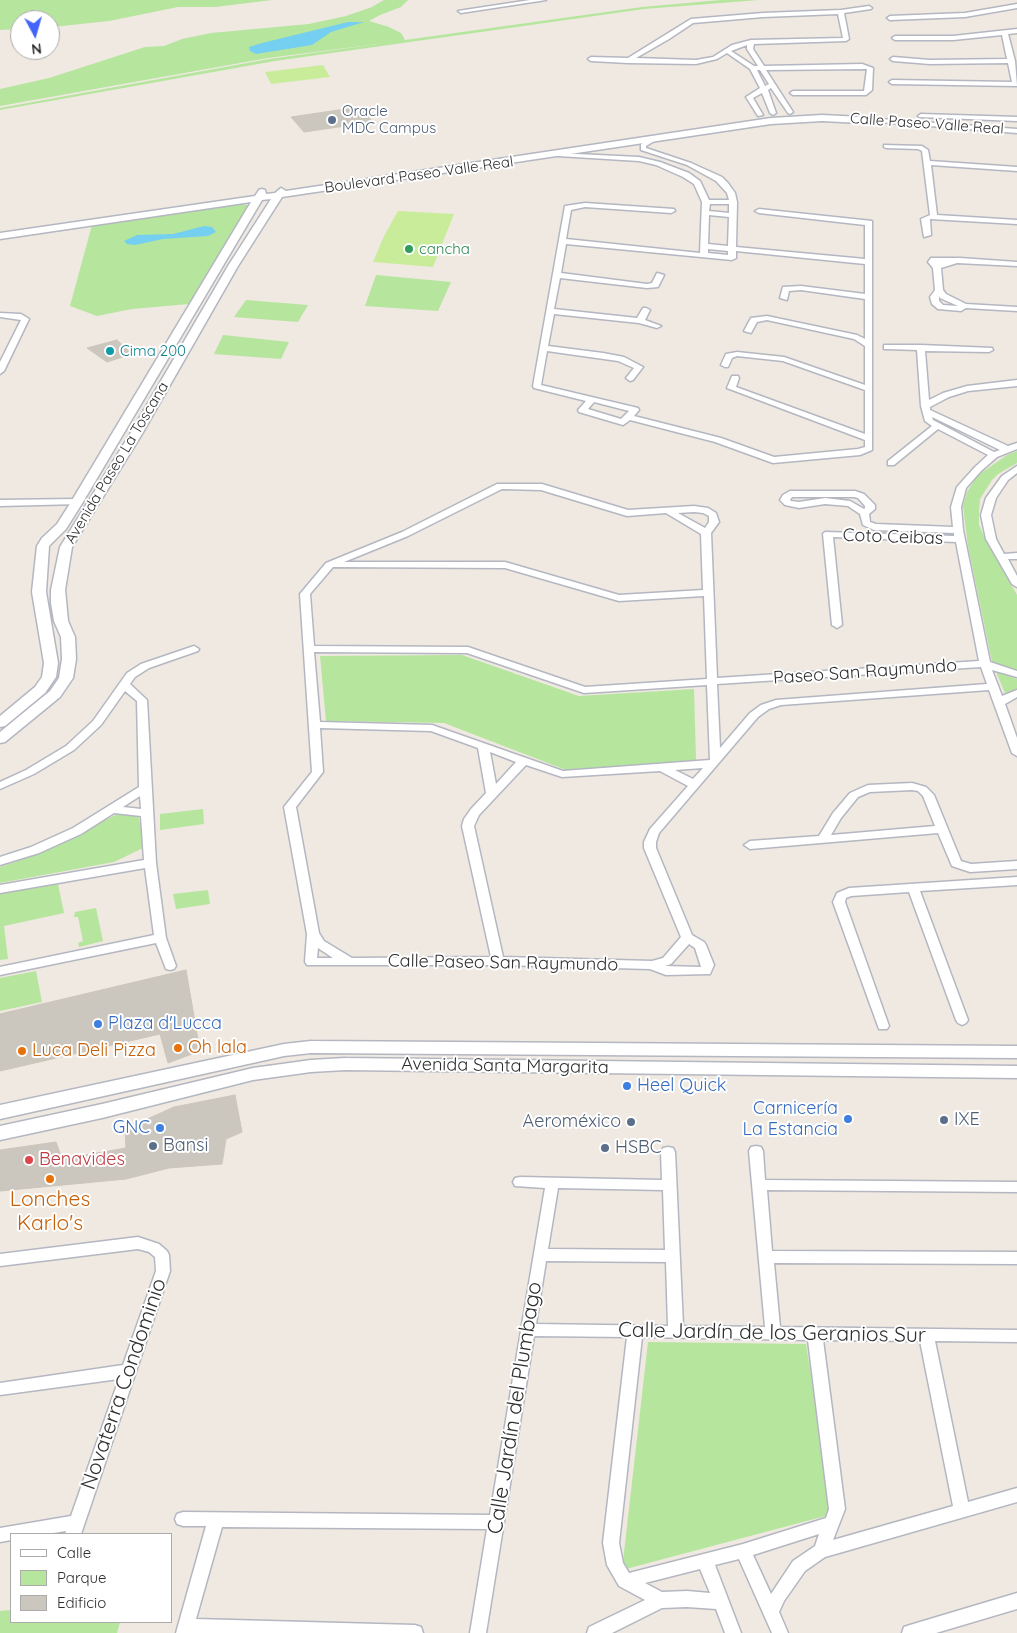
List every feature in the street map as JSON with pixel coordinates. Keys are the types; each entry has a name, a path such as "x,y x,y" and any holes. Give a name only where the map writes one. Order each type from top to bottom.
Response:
{"street":[{"path":"461,11 543,0"},
{"path":"890,18 945,16 996,11 1014,7"},
{"path":"628,61 691,21 754,15 841,12 869,8"},
{"path":"716,58 734,46 844,40 846,39 841,12"},
{"path":"892,82 1017,84 1012,61 1014,51 1012,34 953,38 895,38"},
{"path":"750,46 790,112"},
{"path":"726,50 738,56 753,68 773,113"},
{"path":"591,59 696,62 738,56"},
{"path":"893,59 930,62 1012,61"},
{"path":"753,68 862,66 870,68 870,90 866,92 793,93"},
{"path":"760,115 749,97 763,88 774,85"},
{"name":"Boulevard Paseo Valle Real","path":"281,191 773,113 790,112 876,117"},
{"name":"Boulevard Paseo Valle Real","path":"281,191 558,154 784,120 838,115"},
{"name":"Calle Paseo Valle Real","path":"876,117 1017,131"},
{"name":"Calle Paseo Valle Real","path":"920,120 1017,119"},
{"path":"662,130 673,133 673,137"},
{"path":"653,140 644,146 643,149 690,164 719,179 731,193 733,202 732,246"},
{"path":"886,146 923,148 926,150 934,218"},
{"path":"558,154 624,157 675,168 697,183 706,202 704,251"},
{"path":"928,163 1017,169"},
{"path":"0,236 281,191"},
{"name":"Avenida Paseo La Toscana","path":"0,739 55,694 66,678 69,659 68,637 58,603 58,590 66,548 189,339 281,191"},
{"path":"0,227 226,196 261,194"},
{"name":"Avenida Paseo La Toscana","path":"0,723 40,690 49,676 51,663 39,592 46,541 62,526 77,502 261,194"},
{"path":"706,202 733,202"},
{"path":"592,399 582,410 623,422 635,410 592,399 537,386 568,208 585,205 671,211"},
{"path":"628,417 718,440 773,460 860,452 870,448 869,223 759,211"},
{"path":"706,213 733,215"},
{"path":"927,235 925,219 1017,222"},
{"path":"564,239 704,251 732,246 869,259"},
{"path":"1017,264 960,260 937,267 938,290 934,297 935,302 941,307 961,309 964,306 1017,309"},
{"path":"219,265 233,266"},
{"path":"556,275 647,286 655,285 660,275"},
{"path":"784,298 786,289 801,288 869,296"},
{"path":"640,321 646,310"},
{"path":"550,311 640,321 657,326"},
{"path":"0,315 21,316 25,319 0,371"},
{"path":"748,331 754,320 767,318 857,336 869,345"},
{"path":"857,336 870,322"},
{"path":"174,337 189,339"},
{"path":"888,347 989,350"},
{"path":"920,347 929,422 994,455"},
{"path":"544,348 603,355 622,360 639,367 630,378"},
{"path":"165,352 182,353"},
{"path":"725,365 729,356 737,354 784,359 870,388"},
{"path":"736,378 731,388 869,439"},
{"path":"924,390 956,392 1017,383"},
{"path":"146,385 156,384 162,387"},
{"path":"926,409 956,392"},
{"path":"138,400 154,401"},
{"path":"926,409 1006,449"},
{"path":"891,463 936,427"},
{"path":"1017,446 994,455 978,469 962,487 956,507 958,535 985,664 1017,754"},
{"path":"1017,470 1005,478 991,498 986,515 991,539 1002,557 1012,566 1017,584"},
{"name":"Calle Paseo San Raymundo","path":"687,938 667,961 652,965 498,961 310,962 313,934 290,807 318,772 305,594 329,565 405,534 500,486 542,487 622,513 705,510 713,515 714,522 706,533 713,762"},
{"name":"Coto Ceibas","path":"864,513 870,509 870,505 861,496 846,492 790,494 785,500 788,503 799,505 825,501 844,502 864,513 866,523 874,527 958,535"},
{"path":"0,504 77,502"},
{"path":"669,511 706,533"},
{"name":"Coto Ceibas","path":"837,625 828,534 958,535"},
{"path":"384,542 384,565"},
{"path":"1002,557 1017,556"},
{"path":"329,565 511,566 619,598 708,593"},
{"path":"39,592 58,590"},
{"path":"0,786 30,772 70,748 97,723 131,675 145,666 194,649"},
{"name":"Paseo San Raymundo","path":"308,649 468,650 584,690 985,664 1017,674"},
{"path":"124,685 142,700 146,813 150,863 160,938 170,966"},
{"name":"Calle Paseo San Raymundo","path":"652,965 666,971 706,971 708,966 700,945 687,938 650,848 650,842 654,832 754,715 772,703 994,687"},
{"path":"1000,703 1007,697 1017,693"},
{"path":"1005,718 1017,726"},
{"path":"315,725 432,728 562,774 663,768 713,762"},
{"path":"483,746 492,794"},
{"path":"498,961 468,826 470,819 524,760"},
{"path":"663,768 695,785"},
{"path":"823,839 836,816 854,795 868,788 912,786 922,789 928,795 956,864 962,867 1017,865"},
{"path":"0,861 34,850 76,831 145,788"},
{"path":"112,808 146,813"},
{"path":"750,845 942,829"},
{"path":"0,889 150,863"},
{"path":"883,1026 839,902 841,896 849,892 1017,881"},
{"path":"913,888 962,1020"},
{"name":"Calle Paseo San Raymundo","path":"313,934 320,944 343,958 355,962"},
{"path":"0,971 160,938"},
{"name":"Avenida Santa Margarita","path":"0,1112 284,1050 340,1046 1017,1052"},
{"path":"904,1071 905,1061 910,1056 970,1052"},
{"name":"Avenida Santa Margarita","path":"0,1132 102,1111 253,1074 311,1066 364,1064 1017,1072"},
{"path":"102,1111 99,1107 103,1099 158,1084 172,1075"},
{"path":"18,1129 39,1117 85,1106 90,1103 91,1092"},
{"path":"756,1151 773,1333"},
{"path":"668,1152 676,1332"},
{"path":"520,1182 552,1184 668,1184"},
{"name":"Calle Jardín del Plumbago","path":"478,1633 552,1184"},
{"path":"759,1185 1017,1187"},
{"name":"Novaterra Condominio","path":"0,1260 138,1243 154,1248 162,1255 163,1270 75,1528 21,1533"},
{"path":"540,1255 672,1256"},
{"path":"766,1257 1017,1258"},
{"name":"Calle Jardín de los Geranios Sur","path":"528,1330 1017,1336"},
{"path":"636,1332 611,1543 615,1565 625,1581 661,1600"},
{"path":"815,1333 837,1509 821,1551"},
{"path":"926,1335 962,1510"},
{"path":"0,1389 128,1371"},
{"path":"771,1611 778,1596 799,1566 821,1551 1017,1495"},
{"path":"183,1519 496,1522"},
{"path":"216,1520 185,1630 415,1633"},
{"path":"625,1581 746,1557 832,1523"},
{"path":"746,1557 780,1633"},
{"path":"708,1566 733,1633"},
{"path":"595,1633 661,1600 687,1599 721,1602"},
{"path":"910,1633 1017,1601"}],"green space":[{"path":"0,0 272,0 215,7 178,7 109,21 60,26 60,10 10,10 10,30 0,30"},
{"path":"384,0 408,0 401,7 369,21 401,33 405,40 642,7 721,0 759,0 644,9 275,61 0,110 0,108 269,59 385,43 268,58 0,106 0,89 49,78 145,47 164,46 182,39 211,33 309,24 346,16 372,7"},
{"path":"323,65 330,77 271,84 265,72"},
{"path":"239,203 250,206 189,304 132,309 97,316 70,306 92,225"},
{"name":"cancha","path":"398,211 454,214 433,267 373,262 384,236"},
{"name":"cancha","path":"376,275 451,282 438,311 365,306"},
{"path":"246,300 308,305 298,322 234,317"},
{"path":"223,335 289,342 281,359 214,354"},
{"path":"1017,451 1017,463 998,474 980,499 979,525 1017,595 1017,670 992,662 968,546 963,506 967,492 977,476 1007,455"},
{"path":"462,655 579,696 694,689 696,760 566,770 444,723 326,721 320,656"},
{"path":"996,672 1017,679 1017,689 1005,693"},
{"path":"203,809 204,824 160,830 160,814"},
{"path":"122,812 138,814 145,847 114,862 0,883 0,867 15,862"},
{"path":"58,884 64,913 4,926 8,959 0,960 0,894"},
{"path":"208,890 210,904 176,909 173,894"},
{"path":"96,908 103,941 79,947 78,943 83,941 78,917 74,917 75,912"},
{"path":"36,971 42,1002 0,1011 0,978"},
{"path":"648,1342 806,1344 833,1514 622,1570"},
{"path":"10,1610 10,1623 120,1623 117,1633 0,1633 0,1611"}],"water":[{"path":"348,22 364,22 331,32 312,45 256,54 250,51 249,47 262,43"},
{"path":"204,226 212,227 216,232 208,236 163,239 135,245 127,244 124,241 137,235 173,234"}],"building":[{"name":"Oracle MDC Campus","path":"359,107 373,122 304,132 291,117"},
{"name":"Cima 200","path":"117,340 132,354 107,362 87,348"},
{"name":"Plaza d'Lucca","path":"186,970 200,1051 168,1063 160,1034 0,1071 0,1014"},
{"path":"235,1095 242,1132 226,1139 222,1164 169,1168 126,1179 0,1191 0,1150 56,1142 62,1159 126,1148 125,1129 174,1107"}],"place":[{"name":"Oracle MDC Campus","path":"332,120"},
{"name":"cancha","path":"409,249"},
{"name":"Cima 200","path":"110,351"},
{"name":"Plaza d'Lucca","path":"98,1024"},
{"name":"Oh lala","path":"178,1048"},
{"name":"Luca Deli Pizza","path":"22,1051"},
{"name":"Heel Quick","path":"627,1086"},
{"name":"Carnicería La Estancia","path":"848,1119"},
{"name":"IXE","path":"944,1120"},
{"name":"Aeroméxico","path":"631,1122"},
{"name":"GNC","path":"160,1128"},
{"name":"Bansi","path":"153,1146"},
{"name":"HSBC","path":"605,1148"},
{"name":"Benavides","path":"29,1160"},
{"name":"Lonches Karlo's","path":"50,1179"}]}
